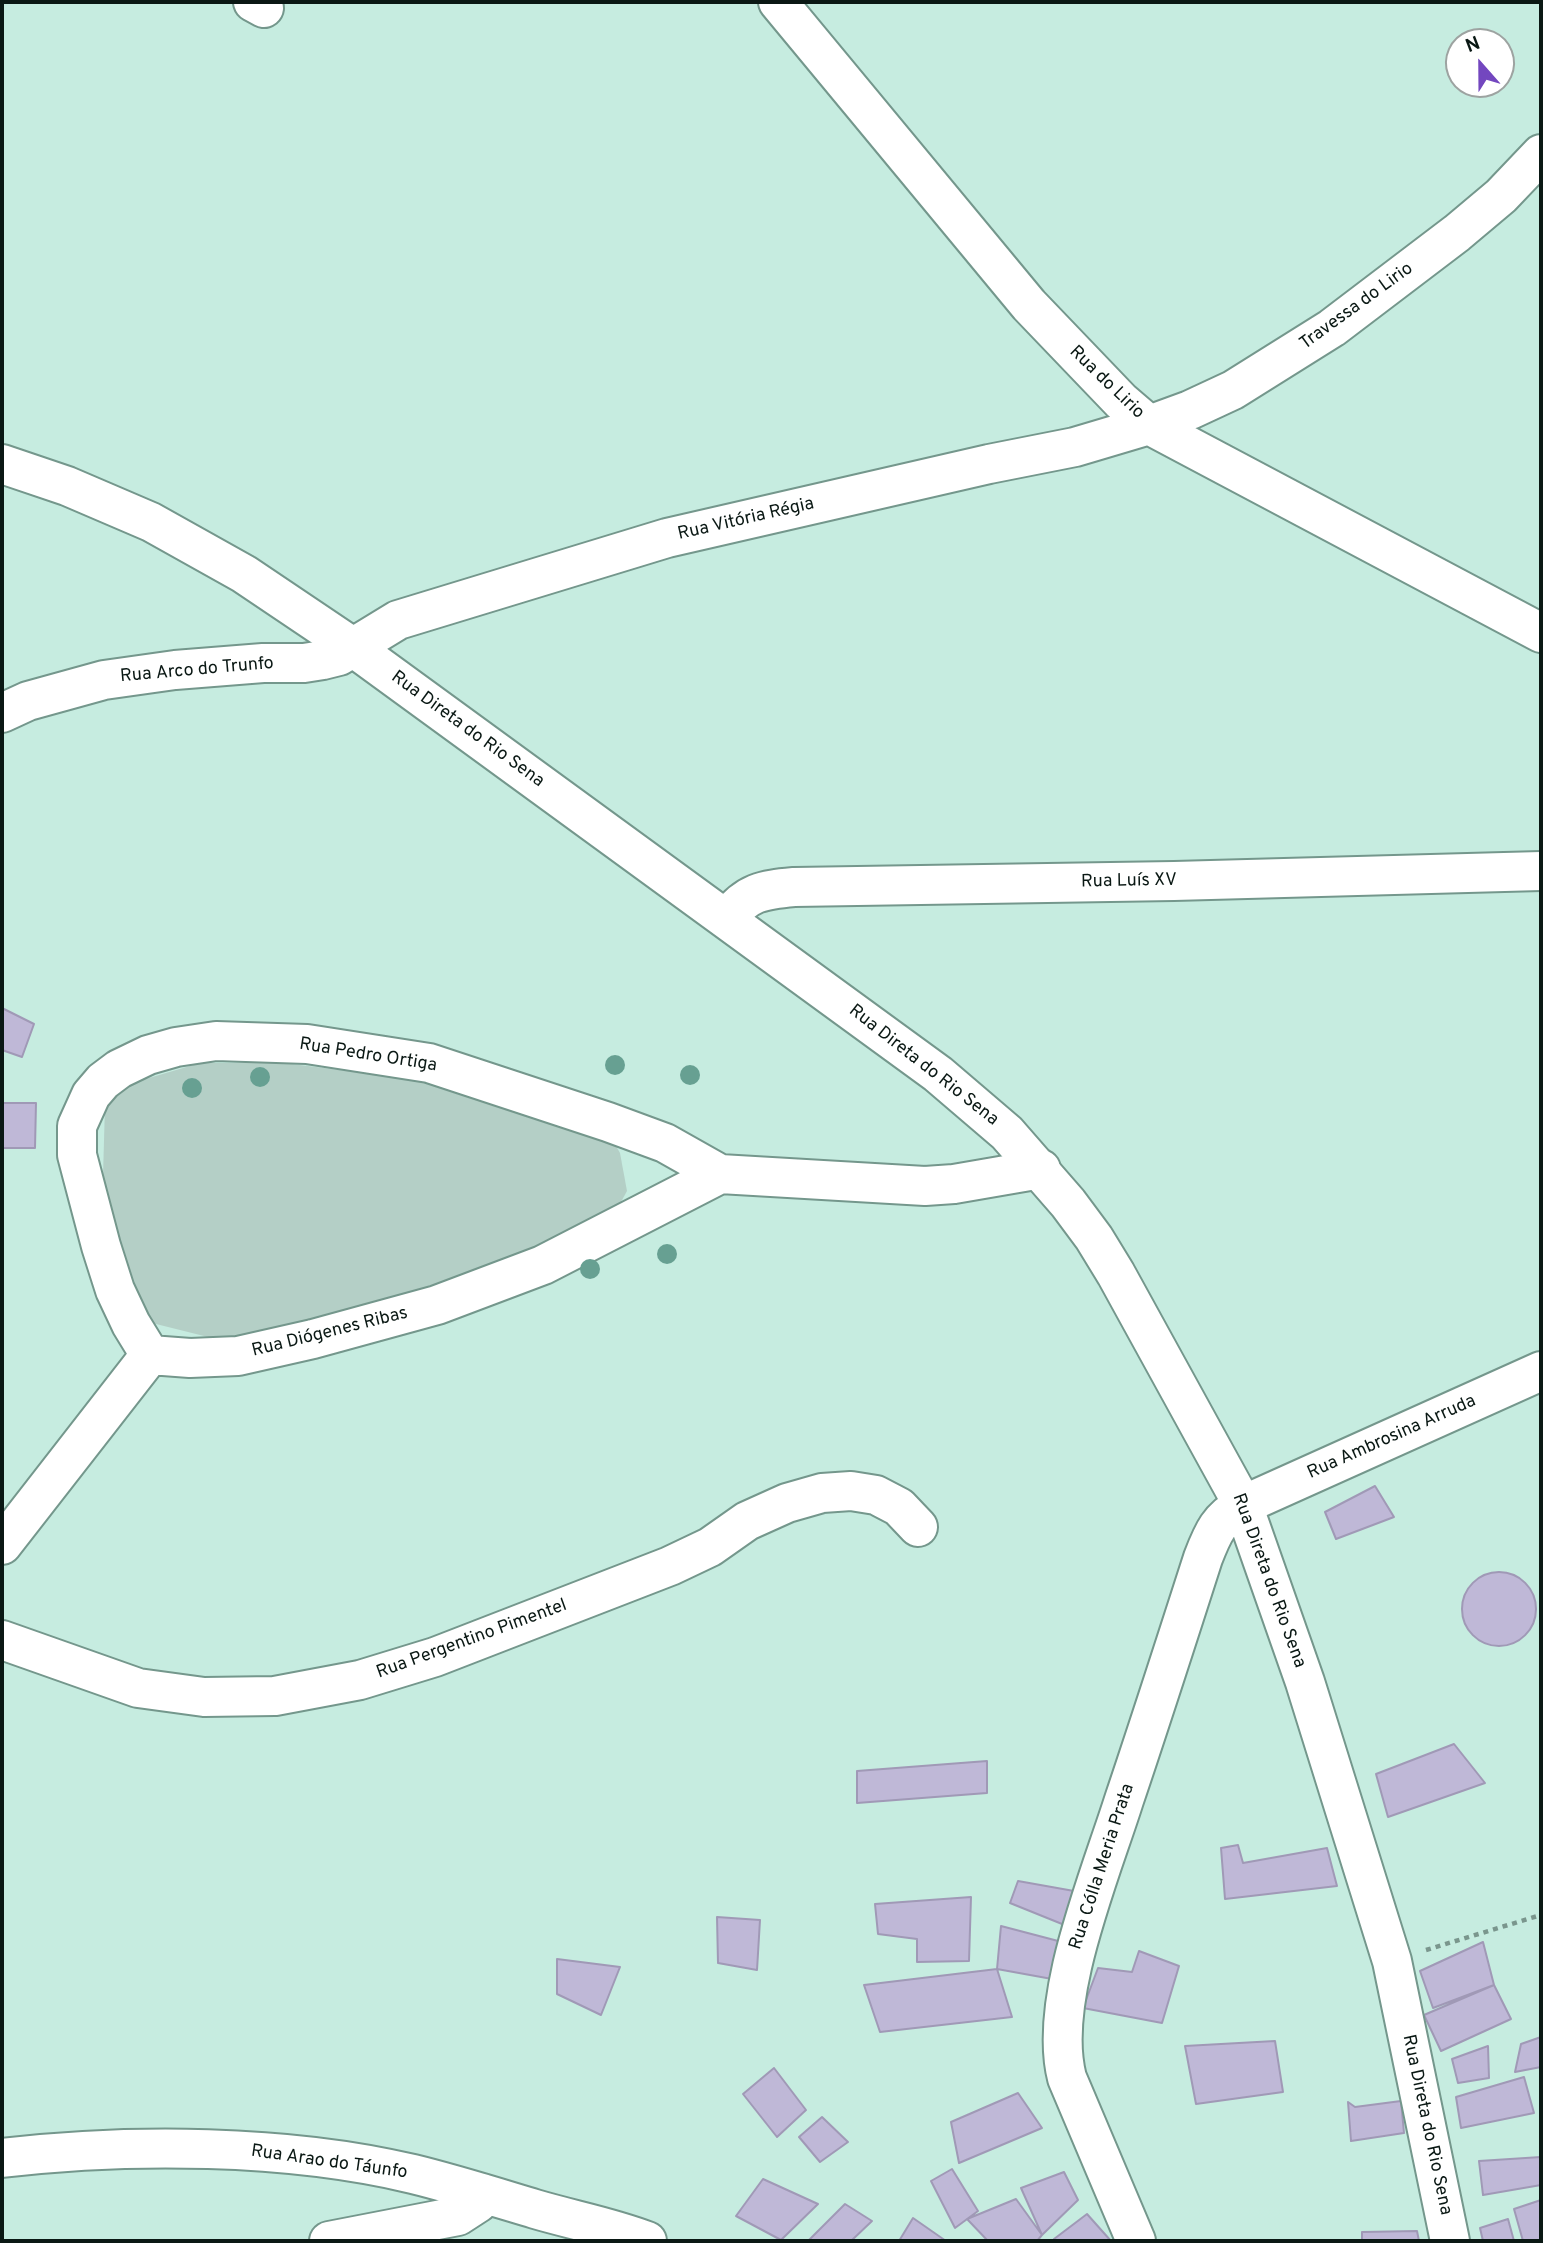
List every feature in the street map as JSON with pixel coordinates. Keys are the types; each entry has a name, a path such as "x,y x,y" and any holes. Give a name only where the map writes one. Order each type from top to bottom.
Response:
{"street":[{"name":"Rua do Lirio","path":"778,2 1030,305 1121,401 1149,425 1541,634"},
{"name":"Travessa do Lirio","path":"1149,425 1233,390 1332,328 1457,233 1501,196 1541,154"},
{"name":"Rua Vitória Régia","path":"354,648 398,620 667,538 989,464 1075,447 1149,425"},
{"name":"Rua Direta do Rio Sena","path":"2,464 67,486 151,522 244,574 354,648 948,1082 1007,1133 1069,1203 1116,1274 1243,1505 1305,1682 1392,1961 1450,2241"},
{"name":"Rua Arco do Trunfo","path":"2,713 28,701 104,680 175,670 263,663 304,663 339,656 354,648"},
{"name":"Rua Luís XV","path":"727,918 744,898 758,892 794,887 1541,871"},
{"name":"Rua Pedro Ortiga","path":"150,1355 115,1290 104,1257 78,1155 76,1126 91,1096 103,1081 119,1069 148,1055 176,1047 216,1041 307,1044 429,1063 664,1143 720,1174 925,1186 954,1184 1041,1169"},
{"name":"Rua Diógenes Ribas","path":"150,1355 190,1358 238,1356 313,1339 437,1305 543,1265 720,1174"},
{"path":"2,1545 150,1355"},
{"name":"Rua Ambrosina Arruda","path":"1243,1505 1541,1371"},
{"name":"Rua Pergentino Pimentel","path":"2,1640 138,1688 204,1697 275,1696 360,1680 435,1657 670,1566 710,1547 747,1521 787,1503 822,1493 851,1491 876,1495 899,1507 918,1527"},
{"name":"Rua Cólla Meria Prata","path":"1136,2241 1067,2078 1062,2058 1061,2032 1075,1951 1203,1558 1217,1526 1227,1514 1243,1505"},
{"name":"Rua Arao do Táunfo","path":"2,2158 74,2152 154,2150 260,2152 340,2161 412,2174 647,2241"},
{"path":"329,2241 458,2216 478,2203 482,2193"}],"path":[{"path":"1392,1961 1541,1914"}],"shaded area":[{"path":"200,1063 284,1063 396,1077 510,1101 610,1135 620,1153 627,1191 616,1211 591,1228 434,1287 224,1341 144,1321 123,1275 103,1176 105,1105 132,1083"}],"building":[{"path":"2,1008 34,1024 22,1057 2,1050"},
{"path":"2,1103 36,1103 35,1148 2,1148"},
{"path":"1375,1486 1394,1517 1336,1539 1325,1512"},
{"path":"1499,1572 1520,1578 1530,1588 1536,1609 1530,1630 1520,1640 1499,1646 1478,1640 1468,1630 1462,1609 1468,1588 1478,1578"},
{"path":"1454,1744 1485,1783 1388,1817 1376,1774"},
{"path":"987,1761 987,1793 857,1803 857,1771"},
{"path":"1238,1845 1243,1863 1327,1848 1337,1886 1225,1899 1221,1848"},
{"path":"1018,1881 1074,1891 1067,1926 1010,1903"},
{"path":"971,1897 969,1961 917,1962 917,1939 878,1934 875,1904"},
{"path":"717,1917 760,1920 757,1970 718,1963"},
{"path":"1001,1926 1062,1942 1052,1979 997,1969"},
{"path":"1483,1942 1494,1985 1433,2008 1420,1971"},
{"path":"1139,1951 1179,1966 1162,2023 1083,2008 1098,1968 1132,1972"},
{"path":"557,1959 620,1967 601,2015 557,1994"},
{"path":"997,1969 1012,2017 880,2032 864,1985"},
{"path":"1494,1985 1511,2019 1441,2051 1424,2015"},
{"path":"1541,2037 1541,2067 1515,2072 1521,2044"},
{"path":"1275,2041 1283,2092 1196,2104 1185,2046"},
{"path":"1488,2046 1489,2078 1458,2083 1452,2059"},
{"path":"774,2068 806,2110 777,2137 743,2094"},
{"path":"1524,2077 1534,2113 1461,2128 1456,2097"},
{"path":"1018,2093 1042,2128 959,2163 951,2122"},
{"path":"1401,2101 1404,2133 1351,2141 1348,2102 1355,2107"},
{"path":"822,2117 848,2142 820,2162 799,2137"},
{"path":"1541,2157 1541,2185 1483,2195 1479,2161"},
{"path":"952,2169 978,2211 955,2228 931,2181"},
{"path":"1064,2172 1078,2200 1042,2235 1021,2188"},
{"path":"763,2179 818,2204 781,2240 736,2216"},
{"path":"1016,2199 1042,2235 1037,2241 988,2241 967,2219"},
{"path":"1541,2200 1541,2241 1523,2241 1514,2209"},
{"path":"845,2204 872,2221 851,2241 808,2241"},
{"path":"1087,2214 1111,2241 1054,2239"},
{"path":"913,2218 946,2241 899,2241"},
{"path":"1508,2219 1514,2241 1483,2241 1480,2228"},
{"path":"1417,2231 1419,2241 1362,2241 1362,2232"}]}
